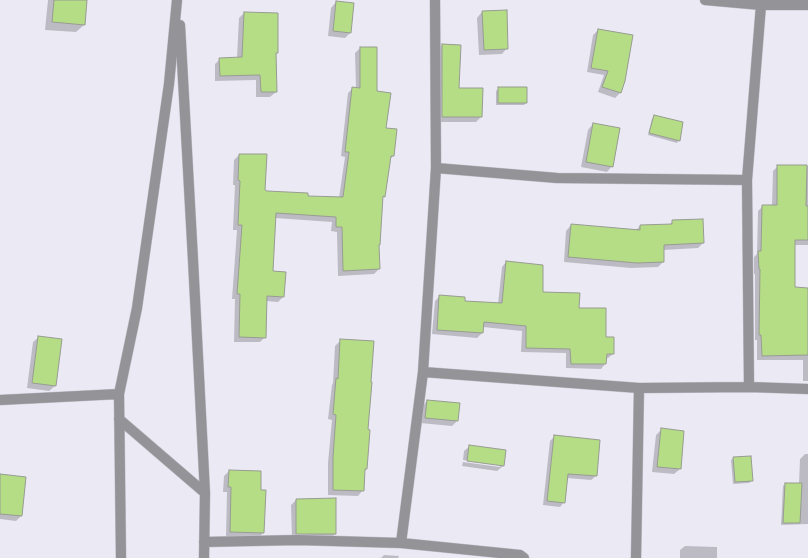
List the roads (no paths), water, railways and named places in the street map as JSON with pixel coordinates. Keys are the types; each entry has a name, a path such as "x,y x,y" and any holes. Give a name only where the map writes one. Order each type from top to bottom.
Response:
{"street":[{"path":"121,558 119,394 139,292 169,84 177,0"},
{"path":"177,0 193,252 205,493 204,558"},
{"path":"400,543 423,372 436,168 435,0"},
{"path":"705,0 761,4 808,5"},
{"path":"749,387 747,180 761,4"},
{"path":"436,168 557,178 747,180"},
{"path":"423,372 639,388 749,387 808,389"},
{"path":"636,558 639,388"},
{"path":"0,400 119,394"},
{"path":"119,419 205,493"},
{"path":"204,542 298,540 400,543 520,555 524,558"}]}
